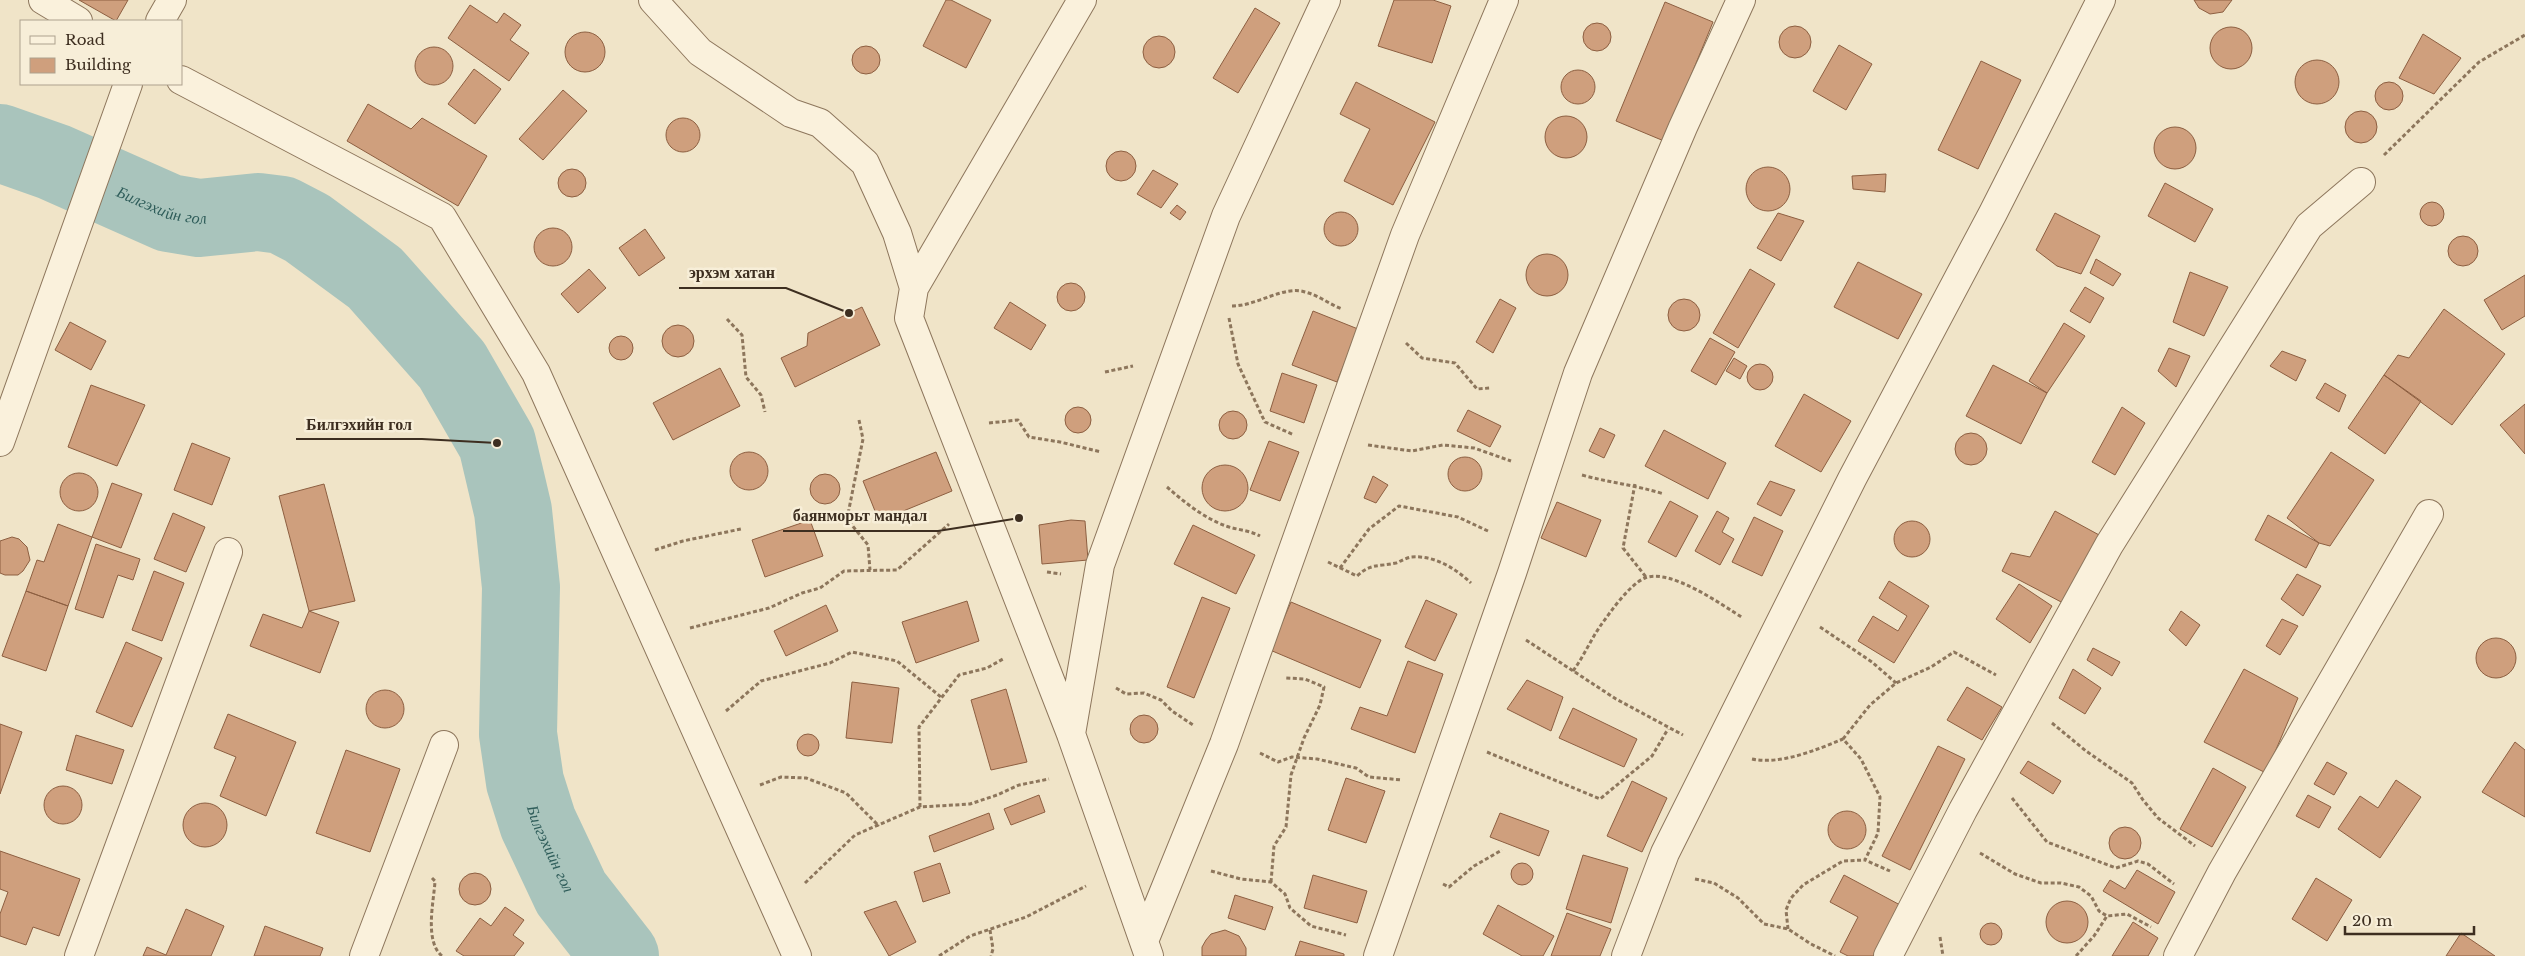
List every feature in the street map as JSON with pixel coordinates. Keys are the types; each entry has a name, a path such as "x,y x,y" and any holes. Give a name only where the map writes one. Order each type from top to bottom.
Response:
{"street":[{"path":"43,0 76,20"},
{"path":"161,20 172,0"},
{"path":"653,0 700,52 791,113 820,123 865,164 897,233 914,288"},
{"path":"1082,0 914,288 909,318 1071,734 1147,949"},
{"path":"1071,734 1100,565 1226,216 1326,0"},
{"path":"1147,949 1177,860 1224,744 1405,235 1504,0"},
{"path":"1379,952 1500,609 1578,373 1741,0"},
{"path":"1626,956 1665,852 1852,480 1993,213 2101,0"},
{"path":"182,81 442,217 536,373 797,956"},
{"path":"0,442 127,86"},
{"path":"1888,956 1980,779 2109,545 2309,226 2361,182"},
{"path":"2179,953 2229,861 2429,514"},
{"path":"79,956 228,552"},
{"path":"364,956 444,745"}],"path":[{"path":"2361,182 2394,143 2479,62 2525,35"},
{"path":"1198,294 1227,306 1244,306 1257,303 1276,294 1304,291 1374,320 1403,341 1422,358 1455,363 1477,389 1490,388"},
{"path":"1227,306 1238,364 1265,422 1312,444 1329,446"},
{"path":"727,319 742,335 746,377 761,395 765,412"},
{"path":"859,420 863,439 847,518 868,545 870,570"},
{"path":"1018,420 1029,437 1068,444 1137,462 1185,503 1226,526"},
{"path":"1412,451 1443,445 1474,448 1544,474 1570,472 1607,483 1635,484 1664,494"},
{"path":"1635,484 1623,548 1646,577"},
{"path":"655,638 769,608 802,593 820,588 844,571 897,570 945,527 980,502"},
{"path":"1340,568 1369,529 1399,506 1458,517 1521,546"},
{"path":"623,565 683,541 741,529"},
{"path":"1288,562 1322,559 1357,576 1368,567 1397,562 1410,557 1434,560 1459,572 1500,609 1506,625 1616,699 1668,729 1715,752 1764,762 1812,751 1842,739 1870,705 1896,683 1931,667 1954,652 1994,674 2026,696 2047,720 2086,751 2132,783 2158,818 2193,845 2229,861"},
{"path":"1573,670 1600,626 1629,589 1646,577 1673,579 1710,597 1773,637"},
{"path":"1789,604 1872,662 1896,683"},
{"path":"920,807 919,727 959,675 987,668 1007,658 1038,649"},
{"path":"695,728 730,709 761,681 830,663 852,652 896,661 942,697"},
{"path":"1252,666 1280,677 1305,679 1324,688 1320,705 1304,738 1291,776 1286,827 1274,846 1271,882"},
{"path":"1144,692 1161,700 1172,712 1224,744 1255,751 1278,762 1292,757 1299,757 1356,768 1369,777 1400,779 1434,795"},
{"path":"1457,729 1492,755 1600,799 1652,756 1668,729"},
{"path":"1842,739 1861,759 1880,797 1878,833 1865,860"},
{"path":"774,905 824,867 855,835 920,807 970,804 1019,785 1083,768"},
{"path":"726,796 781,777 806,778 846,793 879,826"},
{"path":"1980,779 2001,787 2019,804 2047,842 2116,868 2138,861 2148,864 2174,884 2208,900"},
{"path":"1947,842 1978,852 2015,874 2041,883 2061,883 2079,887 2091,896 2099,911 2106,916 2127,914 2150,926 2179,953"},
{"path":"1406,875 1435,880 1449,887 1474,866 1502,850"},
{"path":"401,856 435,881 432,936 437,952 442,956"},
{"path":"1177,860 1241,879 1271,882 1285,894 1290,908 1312,926 1379,952"},
{"path":"1788,929 1786,910 1791,898 1803,885 1843,861 1865,860 1884,867 1921,891"},
{"path":"939,956 970,936 1026,917 1078,892 1117,865"},
{"path":"1658,871 1714,883 1738,898 1764,924 1788,929 1834,956"},
{"path":"2076,956 2094,936 2106,916"},
{"path":"990,930 993,949 991,956"}],"building":[{"path":"79,0 128,0 117,20"},
{"path":"946,0 951,0 991,20 966,68 923,46"},
{"path":"1394,0 1433,0 1451,6 1432,63 1378,46"},
{"path":"2194,0 2232,0 2223,12 2210,14 2199,8"},
{"path":"1665,2 1713,22 1664,141 1616,121"},
{"path":"470,5 497,23 504,13 521,25 510,40 529,53 509,81 448,38"},
{"path":"1255,8 1280,23 1238,93 1213,78"},
{"path":"1597,23 1607,27 1611,37 1607,47 1597,51 1587,47 1583,37 1587,27"},
{"path":"1795,26 1806,31 1811,42 1806,53 1795,58 1784,53 1779,42 1784,31"},
{"path":"2235,27 2243,30 2249,36 2252,48 2249,60 2243,66 2227,69 2219,66 2213,60 2210,44 2213,36 2219,30"},
{"path":"585,32 599,38 605,52 599,66 585,72 571,66 565,52 571,38"},
{"path":"2423,34 2461,58 2434,94 2399,78"},
{"path":"1159,36 1165,37 1170,41 1174,46 1174,58 1170,63 1165,67 1159,68 1153,67 1148,63 1144,58 1143,52 1144,46 1148,41 1153,37"},
{"path":"1839,45 1872,64 1846,110 1813,91"},
{"path":"866,46 876,50 880,60 876,70 866,74 856,70 852,60 856,50"},
{"path":"434,47 448,52 453,66 448,80 434,85 420,80 415,66 420,52"},
{"path":"2321,60 2333,66 2338,73 2338,91 2333,98 2326,103 2313,104 2305,101 2298,94 2295,78 2298,70 2305,63"},
{"path":"1981,61 2021,80 1978,169 1938,150"},
{"path":"474,69 501,89 475,124 448,104"},
{"path":"1578,70 1585,71 1590,75 1594,80 1594,94 1590,99 1585,103 1578,104 1571,103 1566,99 1562,94 1561,87 1562,80 1566,75 1571,71"},
{"path":"1356,82 1435,122 1393,205 1344,181 1370,129 1340,114"},
{"path":"2389,82 2399,86 2403,96 2399,106 2389,110 2379,106 2375,96 2379,86"},
{"path":"563,90 587,111 543,160 519,139"},
{"path":"368,104 411,129 422,118 487,156 458,206 347,141"},
{"path":"2361,111 2367,112 2372,116 2376,121 2376,133 2372,138 2367,142 2361,143 2355,142 2350,138 2346,133 2345,127 2346,121 2350,116 2355,112"},
{"path":"1570,116 1578,119 1584,125 1587,137 1584,149 1578,155 1562,158 1554,155 1548,149 1545,133 1548,125 1554,119"},
{"path":"683,118 695,123 700,135 695,147 683,152 671,147 666,135 671,123"},
{"path":"2175,127 2190,133 2196,148 2190,163 2175,169 2160,163 2154,148 2160,133"},
{"path":"1121,151 1132,155 1136,166 1132,177 1121,181 1110,177 1106,166 1110,155"},
{"path":"1772,167 1784,173 1789,180 1789,198 1784,205 1777,210 1764,211 1756,208 1749,201 1746,185 1749,177 1756,170"},
{"path":"572,169 582,173 586,183 582,193 572,197 562,193 558,183 562,173"},
{"path":"1153,170 1178,184 1161,208 1137,194"},
{"path":"1886,174 1885,192 1853,189 1852,176"},
{"path":"2165,183 2213,209 2195,242 2148,216"},
{"path":"2432,202 2441,205 2444,214 2441,223 2432,226 2423,223 2420,214 2423,205"},
{"path":"1177,205 1186,212 1180,220 1170,213"},
{"path":"1341,212 1353,217 1358,229 1353,241 1341,246 1329,241 1324,229 1329,217"},
{"path":"1778,213 1804,221 1781,261 1757,248"},
{"path":"2055,213 2100,236 2081,274 2057,266 2036,250"},
{"path":"553,228 566,234 572,247 566,260 553,266 540,260 534,247 540,234"},
{"path":"645,229 665,258 639,276 619,248"},
{"path":"2463,236 2473,241 2478,251 2473,261 2463,266 2453,261 2448,251 2453,241"},
{"path":"1547,254 1562,260 1568,275 1562,290 1547,296 1532,290 1526,275 1532,260"},
{"path":"2096,259 2121,274 2113,286 2090,273"},
{"path":"1858,262 1922,294 1898,339 1834,307"},
{"path":"589,269 606,288 578,313 561,294"},
{"path":"1750,269 1775,284 1738,348 1713,333"},
{"path":"2190,272 2228,287 2204,336 2173,322"},
{"path":"2525,275 2525,316 2502,330 2484,300"},
{"path":"1071,283 1081,287 1085,297 1081,307 1071,311 1061,307 1057,297 1061,287"},
{"path":"2085,287 2104,298 2090,323 2070,311"},
{"path":"1500,299 1516,308 1493,353 1476,342"},
{"path":"1684,299 1690,300 1695,304 1699,309 1699,321 1695,326 1690,330 1684,331 1678,330 1673,326 1669,321 1668,315 1669,309 1673,304 1678,300"},
{"path":"1010,302 1046,325 1031,350 994,328"},
{"path":"862,307 880,345 795,387 781,358 807,346 808,333"},
{"path":"2444,309 2505,354 2452,425 2384,375 2398,355 2409,358"},
{"path":"1313,311 1358,329 1337,382 1292,365"},
{"path":"70,322 106,341 91,370 55,350"},
{"path":"2064,323 2085,336 2047,393 2029,381"},
{"path":"678,325 684,326 689,330 693,335 693,347 689,352 684,356 678,357 672,356 667,352 663,347 662,341 663,335 667,330 672,326"},
{"path":"621,336 626,337 632,343 632,353 626,359 621,360 616,359 610,353 609,348 610,343 616,337"},
{"path":"1710,338 1735,352 1716,385 1691,371"},
{"path":"2169,348 2190,356 2176,387 2158,371"},
{"path":"2282,351 2306,360 2296,381 2270,366"},
{"path":"1734,358 1747,366 1740,379 1726,371"},
{"path":"1760,364 1769,368 1773,377 1769,386 1760,390 1751,386 1747,377 1751,368"},
{"path":"1993,365 2047,393 2021,444 1966,416"},
{"path":"720,368 740,406 673,440 653,403"},
{"path":"1282,373 1317,385 1304,423 1270,411"},
{"path":"2384,375 2421,401 2385,454 2348,428"},
{"path":"2325,383 2346,395 2339,412 2316,398"},
{"path":"91,385 145,405 117,466 68,447"},
{"path":"1804,394 1851,421 1821,472 1775,446"},
{"path":"2525,404 2525,454 2500,425"},
{"path":"1078,407 1087,411 1091,420 1087,429 1078,433 1069,429 1065,420 1069,411"},
{"path":"2122,407 2145,423 2115,475 2092,462"},
{"path":"1468,410 1501,426 1490,447 1457,431"},
{"path":"1233,411 1243,415 1247,425 1243,435 1233,439 1223,435 1219,425 1223,415"},
{"path":"1600,428 1615,435 1604,458 1589,451"},
{"path":"1664,430 1726,463 1708,499 1645,466"},
{"path":"1971,433 1977,434 1982,438 1986,443 1986,455 1982,460 1977,464 1971,465 1965,464 1960,460 1956,455 1955,449 1956,443 1960,438 1965,434"},
{"path":"1269,441 1299,452 1280,501 1250,490"},
{"path":"192,443 230,458 212,505 174,490"},
{"path":"749,452 762,458 768,471 762,484 749,490 736,484 730,471 736,458"},
{"path":"936,452 952,491 879,521 863,481"},
{"path":"2331,452 2374,480 2330,546 2319,543 2287,518"},
{"path":"1465,457 1477,462 1482,474 1477,486 1465,491 1453,486 1448,474 1453,462"},
{"path":"1220,465 1230,465 1244,475 1248,488 1244,501 1238,507 1230,511 1220,511 1206,501 1202,493 1202,483 1212,469"},
{"path":"79,473 86,474 92,479 97,485 97,499 92,505 86,510 79,511 72,510 66,505 61,499 60,492 61,485 66,479 72,474"},
{"path":"825,474 836,478 840,489 836,500 825,504 814,500 810,489 814,478"},
{"path":"1373,476 1388,485 1376,503 1364,498"},
{"path":"1770,481 1795,490 1781,516 1757,504"},
{"path":"112,483 142,494 121,548 92,537"},
{"path":"324,484 355,601 309,611 279,496"},
{"path":"1670,501 1698,516 1676,557 1648,542"},
{"path":"1557,502 1601,520 1586,557 1541,538"},
{"path":"1717,511 1729,518 1722,532 1734,539 1720,565 1695,551"},
{"path":"2055,511 2101,536 2065,604 2002,571 2011,553 2030,557"},
{"path":"173,513 205,527 186,572 154,559"},
{"path":"2268,515 2319,543 2306,568 2255,540"},
{"path":"1754,517 1783,531 1762,576 1732,562"},
{"path":"810,520 823,556 765,577 752,540"},
{"path":"1071,520 1085,521 1088,560 1042,564 1039,525"},
{"path":"1912,521 1919,522 1925,526 1929,532 1929,546 1925,552 1919,556 1912,557 1905,556 1899,552 1895,546 1894,539 1895,532 1899,526 1905,522"},
{"path":"58,524 92,537 68,606 26,591 37,560 44,562"},
{"path":"1193,525 1255,555 1236,594 1174,564"},
{"path":"12,537 19,539 27,547 30,560 18,575 5,575 0,573 0,541"},
{"path":"96,544 140,559 133,580 118,575 103,618 75,609"},
{"path":"154,571 184,583 162,641 132,630"},
{"path":"2297,574 2321,586 2303,616 2281,599"},
{"path":"1889,581 1929,606 1894,663 1858,641 1873,616 1898,631 1907,616 1879,598"},
{"path":"2019,584 2052,606 2030,643 1996,619"},
{"path":"26,591 68,606 46,671 2,656"},
{"path":"1202,597 1230,608 1194,698 1167,687"},
{"path":"1426,600 1457,614 1435,661 1405,647"},
{"path":"967,601 979,641 916,663 902,622"},
{"path":"1291,602 1381,640 1360,688 1270,650"},
{"path":"826,605 838,631 786,656 774,631"},
{"path":"309,611 339,622 320,673 250,646 263,614 302,628"},
{"path":"2181,611 2200,625 2186,646 2169,630"},
{"path":"2282,619 2298,626 2280,655 2266,646"},
{"path":"2496,638 2510,644 2516,658 2510,672 2496,678 2482,672 2476,658 2482,644"},
{"path":"126,642 162,658 132,727 96,712"},
{"path":"2093,648 2120,662 2112,676 2087,660"},
{"path":"1408,661 1443,674 1415,753 1351,729 1360,707 1387,716"},
{"path":"2073,669 2101,688 2085,714 2059,698"},
{"path":"2244,669 2298,698 2266,773 2204,742"},
{"path":"1527,680 1563,697 1551,731 1507,709"},
{"path":"852,682 899,688 892,743 846,738"},
{"path":"1967,687 2002,707 1982,740 1947,720"},
{"path":"1006,689 1027,762 991,770 971,700"},
{"path":"385,690 398,696 404,709 398,722 385,728 372,722 366,709 372,696"},
{"path":"1573,708 1637,739 1624,767 1559,738"},
{"path":"228,714 296,742 266,816 220,796 236,757 214,748"},
{"path":"1144,715 1154,719 1158,729 1154,739 1144,743 1134,739 1130,729 1134,719"},
{"path":"0,724 22,732 0,794"},
{"path":"804,734 812,734 819,741 819,749 812,756 804,756 797,749 797,741"},
{"path":"76,735 124,750 112,784 66,770"},
{"path":"2515,742 2525,750 2525,817 2482,792"},
{"path":"1938,746 1965,759 1910,870 1882,856"},
{"path":"346,750 400,769 370,852 316,833"},
{"path":"2028,761 2061,781 2053,794 2020,773"},
{"path":"2327,762 2347,773 2334,795 2314,784"},
{"path":"2213,768 2246,787 2212,847 2180,829"},
{"path":"1346,778 1385,791 1366,843 1328,830"},
{"path":"2396,780 2421,797 2380,858 2338,829 2360,796 2378,808"},
{"path":"1632,781 1667,798 1642,852 1607,836"},
{"path":"63,786 76,792 82,805 76,818 63,824 50,818 44,805 50,792"},
{"path":"1039,795 1045,812 1011,825 1004,809"},
{"path":"2308,795 2331,807 2319,828 2296,816"},
{"path":"209,803 221,809 226,816 226,834 221,841 214,846 201,847 193,844 186,837 183,821 186,813 193,806"},
{"path":"1847,811 1861,816 1866,830 1861,844 1847,849 1833,844 1828,830 1833,816"},
{"path":"989,813 994,829 934,852 929,836"},
{"path":"1500,813 1549,831 1539,856 1490,837"},
{"path":"2125,827 2131,828 2136,832 2140,837 2140,849 2136,854 2131,858 2125,859 2119,858 2114,854 2110,849 2109,843 2110,837 2114,832 2119,828"},
{"path":"0,851 80,879 59,936 33,927 26,945 0,936 0,914 8,892 0,889"},
{"path":"1583,855 1628,868 1611,923 1566,909"},
{"path":"940,863 950,893 923,902 914,872"},
{"path":"1522,863 1530,866 1533,874 1530,882 1522,885 1514,882 1511,874 1514,866"},
{"path":"2137,870 2175,892 2158,924 2103,891 2110,880 2125,889"},
{"path":"475,873 481,874 486,878 490,883 490,895 486,900 481,904 475,905 469,904 464,900 460,895 459,889 460,883 464,878 469,874"},
{"path":"1313,875 1367,891 1357,923 1304,908"},
{"path":"1844,875 1902,906 1875,956 1848,956 1840,952 1858,917 1830,902"},
{"path":"2316,878 2352,900 2327,941 2292,919"},
{"path":"1235,895 1273,907 1265,930 1228,918"},
{"path":"896,901 916,942 889,956 864,912"},
{"path":"2067,901 2082,907 2088,922 2082,937 2067,943 2052,937 2046,922 2052,907"},
{"path":"1498,905 1554,936 1543,956 1522,956 1483,934"},
{"path":"505,907 524,920 513,935 524,943 514,956 464,956 456,951 480,918 491,926"},
{"path":"186,909 224,926 211,956 143,956 147,947 166,955"},
{"path":"1567,913 1611,929 1600,956 1551,956"},
{"path":"2133,922 2158,938 2148,956 2112,956"},
{"path":"1991,923 1999,926 2002,934 1999,942 1991,945 1983,942 1980,934 1983,926"},
{"path":"265,926 323,948 320,956 254,956"},
{"path":"1225,930 1239,936 1246,948 1246,956 1202,956 1202,947 1211,934"},
{"path":"2461,933 2495,956 2446,956"},
{"path":"1300,941 1344,954 1344,956 1295,956"}],"waterway":[{"name":"Билгэхийн гол","path":"0,143 54,162 169,213 199,218 258,212 282,215 307,228 375,278 452,365 497,443 513,511 521,587 518,734 525,782 538,823 571,893 620,956"}],"place":[{"name":"эрхэм хатан","path":"849,313"},
{"name":"Билгэхийн гол","path":"497,443"},
{"name":"баянморьт мандал","path":"1019,518"}]}
